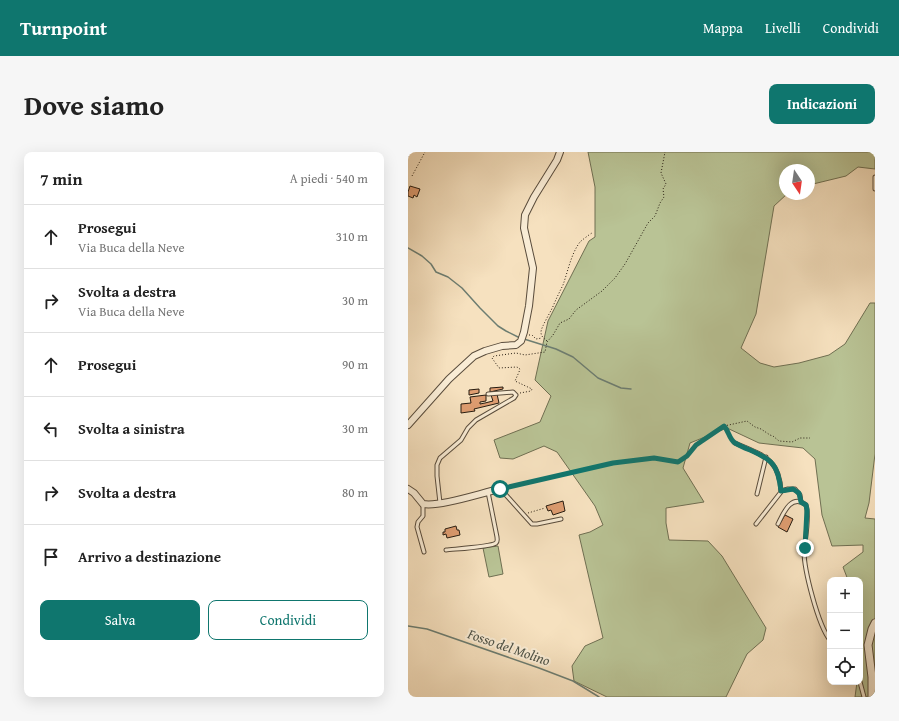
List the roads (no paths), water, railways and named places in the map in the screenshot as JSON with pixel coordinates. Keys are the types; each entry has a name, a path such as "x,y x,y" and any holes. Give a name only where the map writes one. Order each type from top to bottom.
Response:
{"street":[{"path":"408,425 449,379 474,356 502,346 516,345 522,338 529,306 533,268 524,228 525,215 534,197 558,160 560,152"},
{"path":"408,489 414,493 423,504 440,503 501,490"},
{"path":"872,697 872,677 868,645 875,623"}],"lane":[{"path":"875,177 875,189"},
{"path":"440,503 437,465 440,458 461,440 468,428 476,420 516,396 513,392 488,394"},
{"path":"735,443 766,457 772,463 775,468 781,491 756,524"},
{"path":"757,494 766,457"},
{"path":"781,491 795,489 800,495 801,502"},
{"path":"446,550 486,546 497,542 488,492"},
{"path":"505,494 530,523 534,524 561,519"},
{"path":"778,524 788,506 792,503 801,502 806,505 807,510 804,553 812,593 822,626 827,635"},
{"path":"423,504 423,516 418,522 417,527 424,552"},
{"path":"861,685 864,697"}],"waterway":[{"path":"408,248 422,256 431,264 436,272 448,277 462,288 498,326 520,338"},
{"path":"524,339 556,349 573,357 598,378 621,388 631,389"},
{"name":"Fosso del Molino","path":"408,626 427,629 539,668 573,681 599,697"}]}
